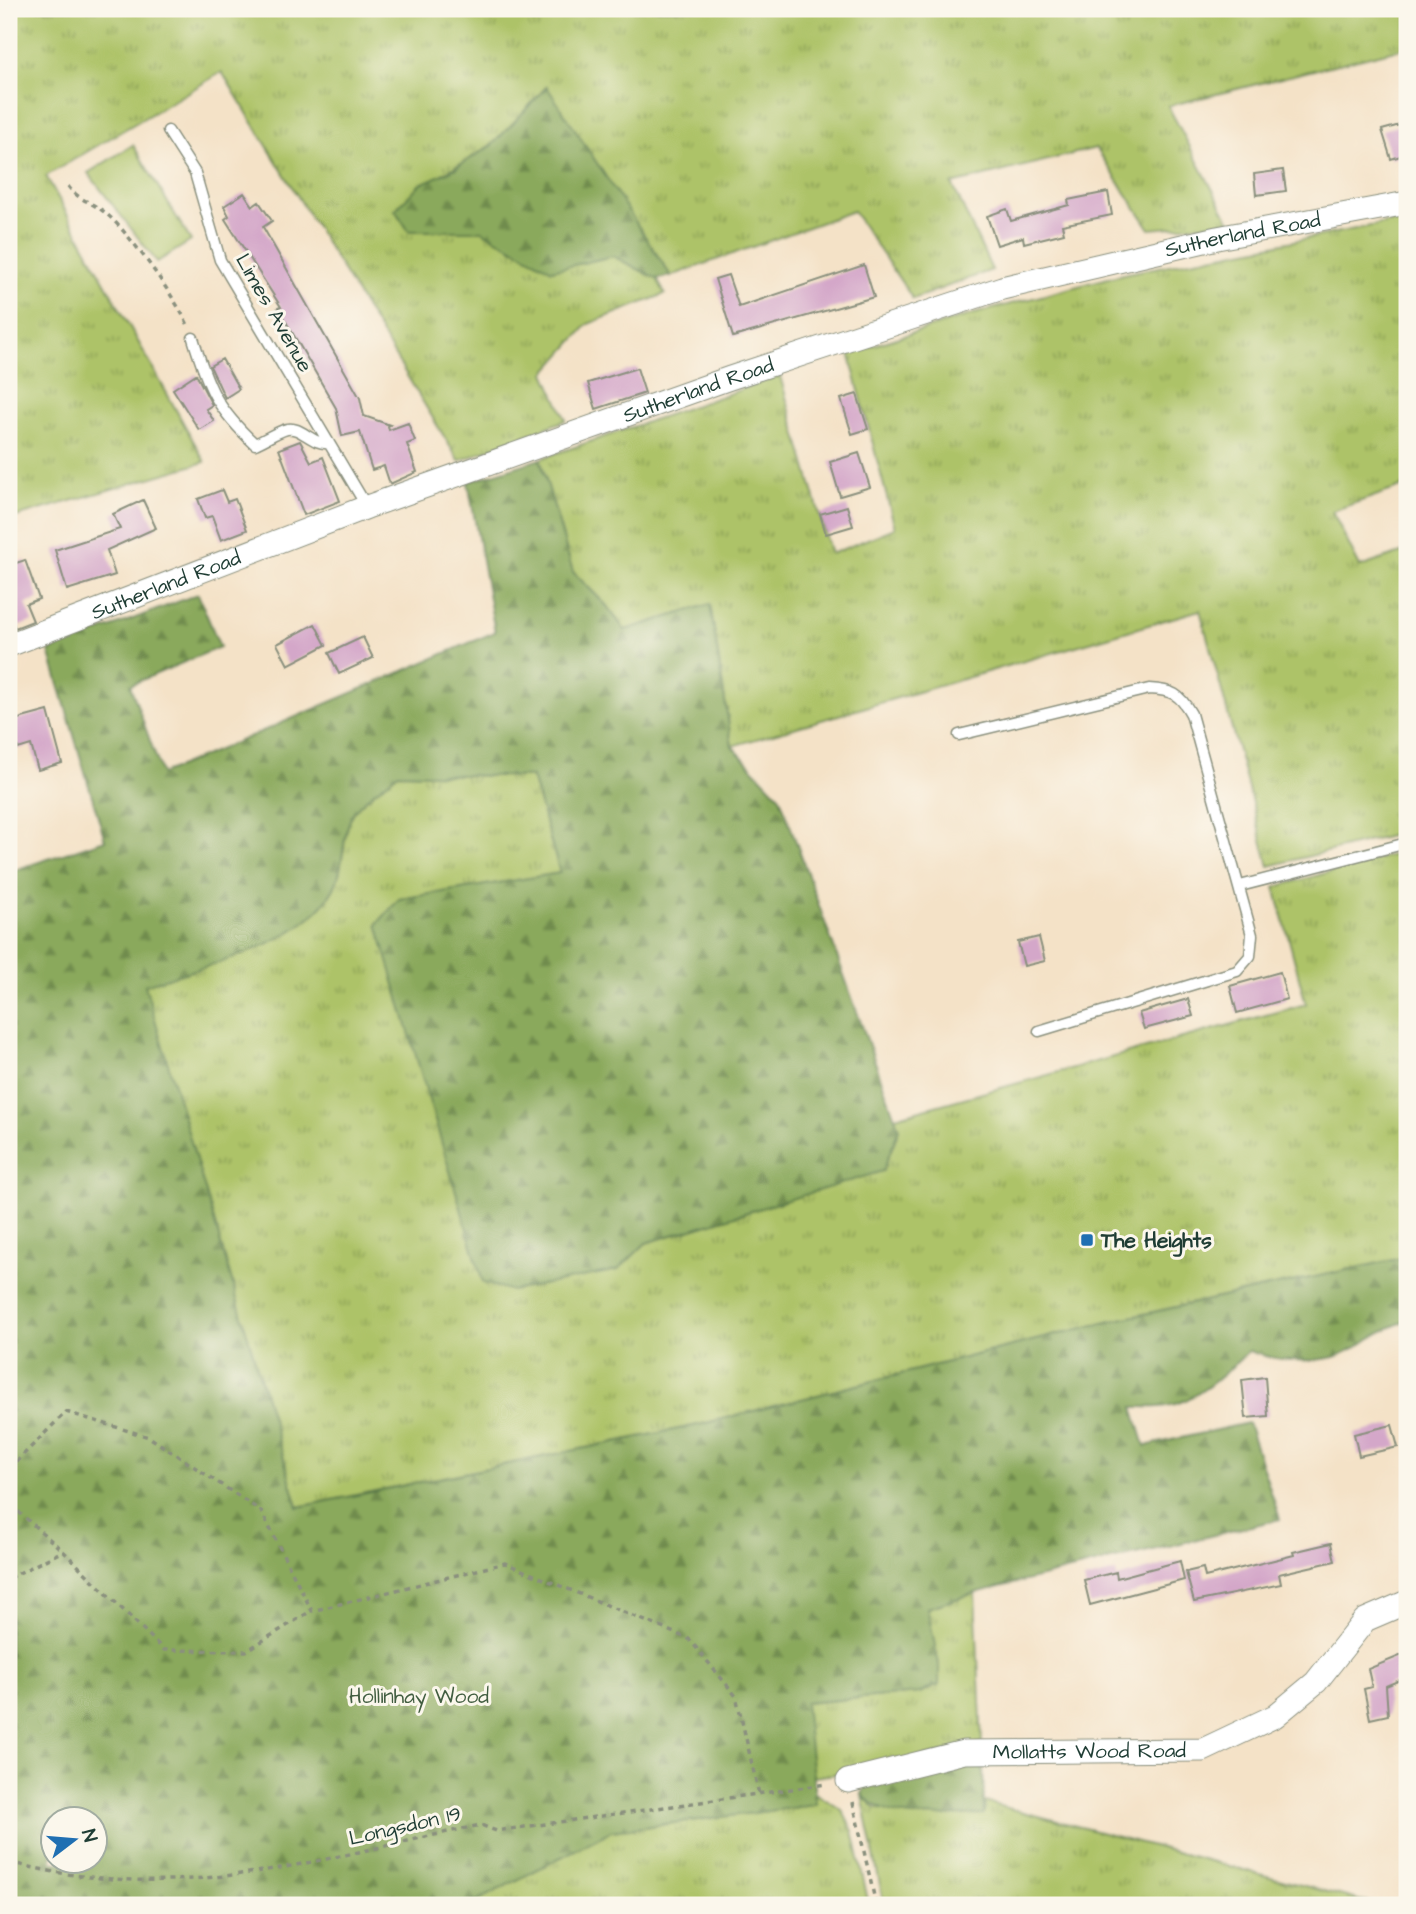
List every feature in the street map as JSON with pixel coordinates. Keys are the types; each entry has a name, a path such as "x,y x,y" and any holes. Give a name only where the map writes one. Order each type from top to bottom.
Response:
{"street":[{"name":"Sutherland Road","path":"9,645 367,507 730,378 1002,288 1217,237 1407,203"},
{"name":"Mollatts Wood Road","path":"848,1781 964,1752 1203,1750 1275,1716 1316,1682 1365,1620 1407,1602"}],"lane":[{"name":"Limes Avenue","path":"168,131 195,173 220,260 367,507"},
{"path":"193,338 205,377 227,418 255,444 285,429 296,429 315,444 329,443"},
{"path":"959,735 1149,689 1168,690 1183,698 1191,714 1240,886 1252,935 1250,956 1237,971 1039,1031"},
{"path":"1240,886 1407,843"}],"path":[{"path":"68,186 73,193 104,211 122,231 167,289 193,338"},
{"path":"9,1469 66,1412 149,1437 261,1511 312,1611"},
{"path":"9,1484 13,1507 63,1550 164,1650 246,1651 312,1611 505,1563 690,1639 736,1696 759,1794"},
{"path":"9,1578 63,1550"},
{"path":"848,1781 876,1905"},
{"name":"Longsdon 19","path":"9,1862 88,1878 170,1882 212,1880 306,1864 481,1825 496,1831 848,1781"}],"green space":[{"path":"9,9 1407,9 1407,47 1168,106 1230,222 1150,229 1096,148 952,184 992,270 913,299 853,211 671,276 546,87 497,140 417,190 395,210 409,231 482,231 552,270 613,256 657,279 665,294 588,324 545,373 566,420 459,461 222,72 46,176 205,462 9,519"},
{"path":"547,87 671,276 657,279 613,256 552,270 482,231 409,231 395,210 420,184 452,170 492,145"},
{"path":"133,145 191,241 157,262 88,173"},
{"path":"1407,219 1407,485 1332,511 1360,567 1407,551 1407,832 1269,866 1200,610 732,746 710,604 625,631 606,605 573,572 540,459 780,376 831,554 895,528 849,353 970,315 1123,274"},
{"name":"Hollinhay Wood","path":"540,459 573,572 606,605 625,630 710,604 732,746 780,797 899,1129 883,1171 646,1243 618,1270 512,1291 483,1283 377,924 399,899 560,873 532,777 398,773 354,812 347,830 337,881 318,910 275,940 249,952 145,985 298,1507 698,1425 1107,1322 1407,1257 1407,1321 1334,1357 1291,1360 1249,1351 1222,1376 1190,1398 1167,1406 1133,1407 1145,1446 1248,1423 1280,1519 975,1593 927,1608 939,1664 939,1685 920,1693 805,1703 816,1805 611,1831 469,1905 9,1905 9,872 105,840 49,651 198,594 220,647 130,685 162,774 495,632 468,482"},
{"path":"398,773 532,777 560,873 400,899 618,1270 646,1243 882,1171 899,1129 895,1117 1306,1004 1275,887 1407,851 1407,1257 1107,1322 698,1425 298,1507 144,985 249,952 298,926 318,910 337,881 347,830 354,812"},
{"path":"975,1593 982,1744 865,1770 813,1777 804,1703 919,1693 939,1685 939,1664 927,1608"},
{"path":"983,1760 984,1814 936,1817 903,1815 874,1805 862,1795 866,1783 936,1764"},
{"path":"815,1793 842,1810 853,1831 869,1905 469,1905 611,1831 816,1805"},
{"path":"862,1795 876,1809 984,1813 985,1802 1377,1905 884,1905"}],"building":[{"path":"1407,123 1407,154 1391,159 1382,130"},
{"path":"1283,170 1286,191 1256,195 1254,174"},
{"path":"1108,192 1112,215 1062,225 1064,233 1024,243 1023,237 997,245 987,216 1007,209 1011,221 1069,205 1068,200"},
{"path":"244,193 253,206 259,202 272,221 263,227 360,398 364,416 390,425 389,430 408,423 415,441 407,444 417,472 390,484 384,466 372,470 360,432 342,436 336,408 278,308 281,307 225,219 229,216 224,206"},
{"path":"864,265 874,297 733,337 715,279 728,275 739,307"},
{"path":"222,359 239,389 225,398 210,366"},
{"path":"637,368 645,393 596,409 588,383"},
{"path":"196,374 212,405 206,409 214,421 199,430 173,389"},
{"path":"857,394 868,429 852,434 841,399"},
{"path":"300,441 311,462 323,457 340,501 304,515 279,449"},
{"path":"859,453 870,487 840,496 830,462"},
{"path":"222,490 227,502 235,499 247,530 221,540 212,516 205,518 198,499"},
{"path":"143,500 156,528 107,550 115,575 67,590 55,550 120,529 113,514"},
{"path":"847,506 853,526 826,534 820,514"},
{"path":"25,560 39,599 26,604 33,621 15,628 9,612 9,580 15,578 10,565"},
{"path":"315,624 326,645 288,665 277,644"},
{"path":"363,637 373,658 339,674 329,653"},
{"path":"48,711 62,763 38,770 31,745 18,749 11,721"},
{"path":"1039,937 1045,961 1024,966 1018,942"},
{"path":"1280,972 1287,999 1237,1013 1230,986"},
{"path":"1188,999 1193,1016 1144,1029 1139,1013"},
{"path":"1265,1377 1268,1416 1246,1418 1242,1380"},
{"path":"1392,1425 1398,1447 1359,1456 1354,1434"},
{"path":"1331,1543 1335,1561 1279,1574 1281,1584 1194,1602 1186,1572 1203,1568 1205,1577"},
{"path":"1180,1561 1184,1580 1090,1605 1084,1580 1116,1572 1117,1578"},
{"path":"1407,1653 1407,1677 1386,1686 1388,1715 1370,1719 1364,1689 1372,1687 1368,1669"}],"place":[{"name":"The Heights","path":"1087,1240"}]}
